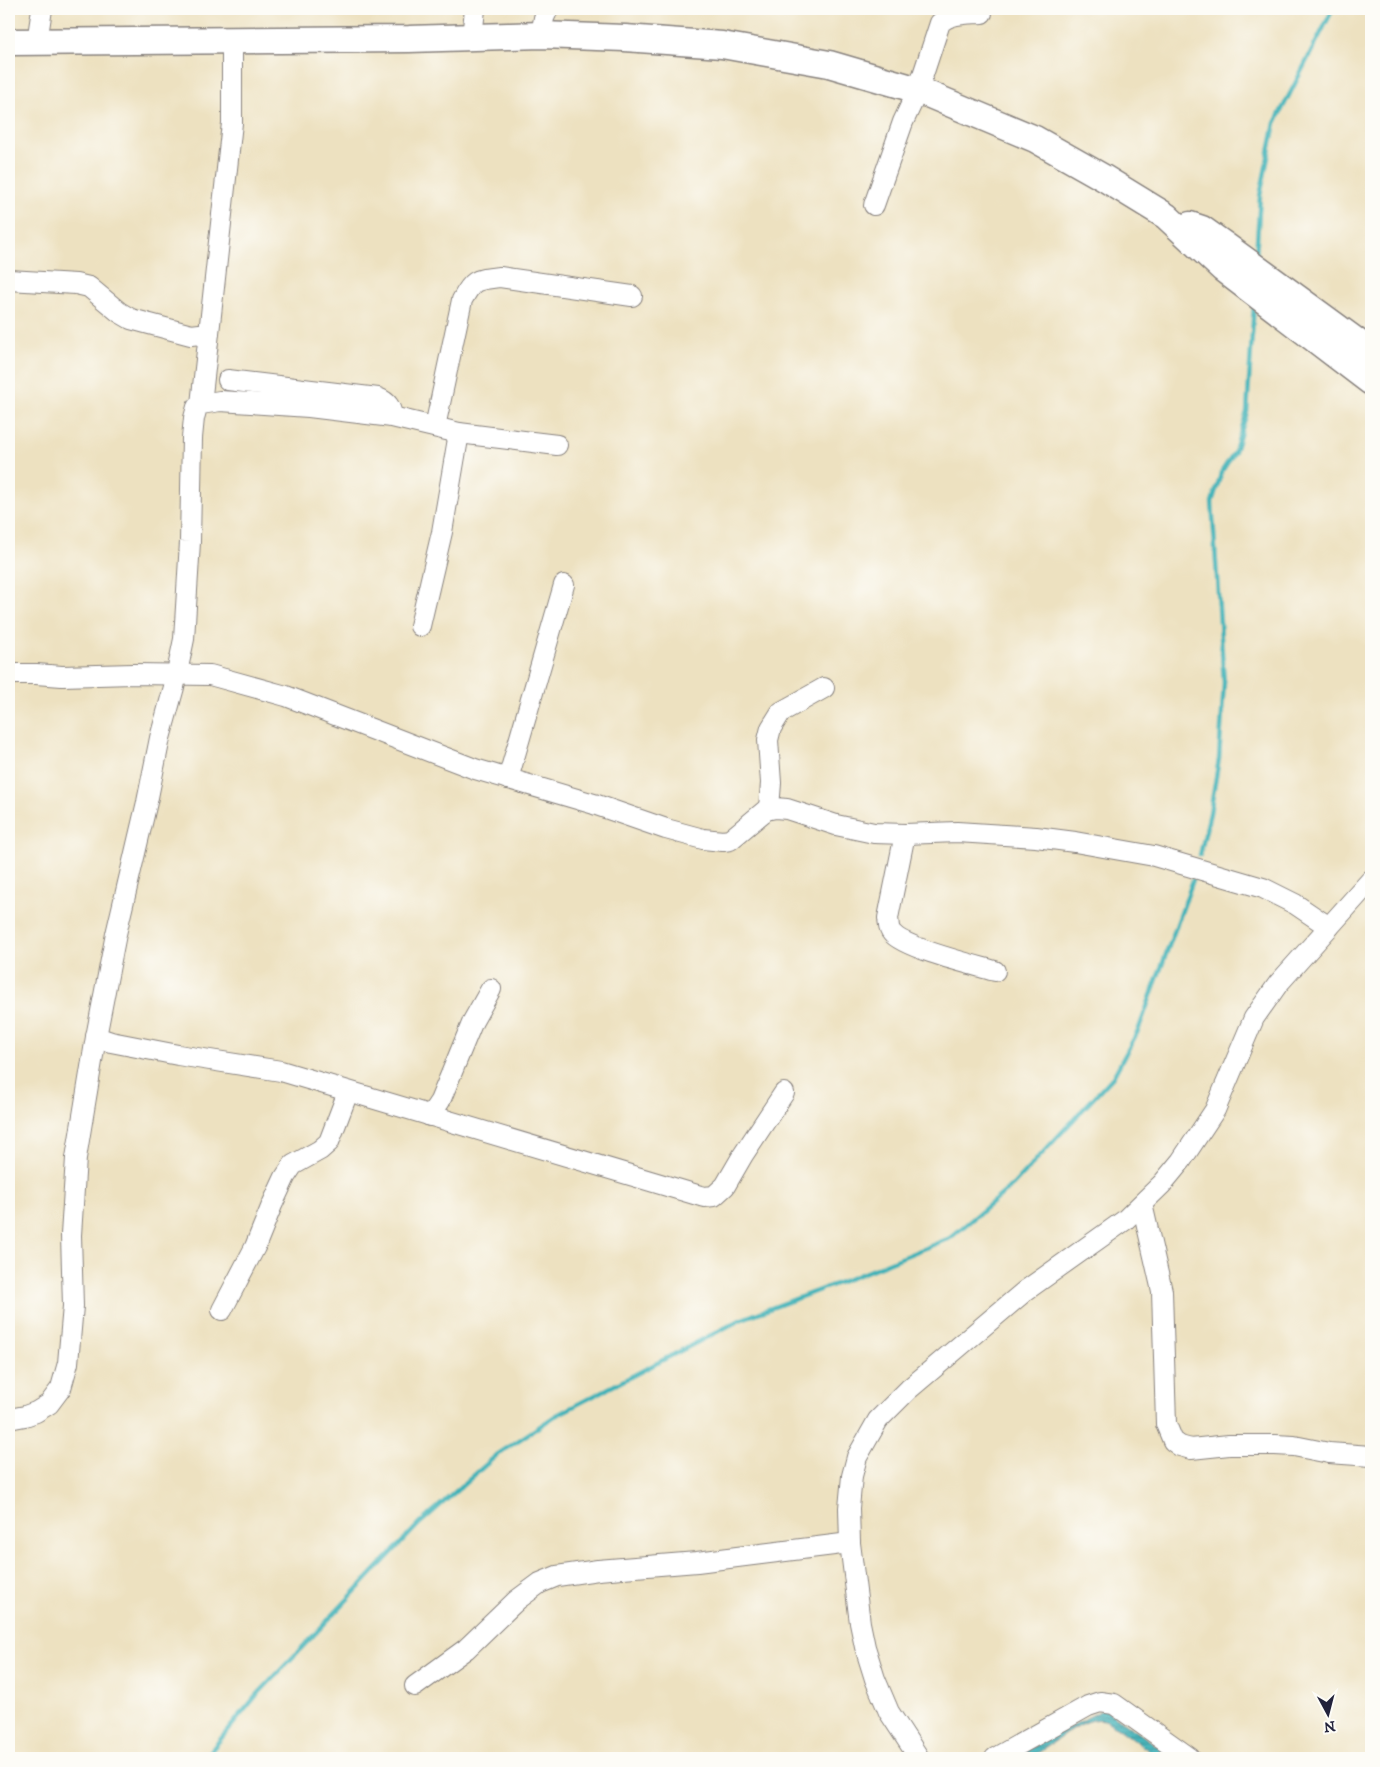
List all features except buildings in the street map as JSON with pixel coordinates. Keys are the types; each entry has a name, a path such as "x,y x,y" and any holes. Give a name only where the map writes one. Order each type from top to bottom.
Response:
{"main road":[{"path":"9,42 472,38 541,35 625,38 722,45 829,64 918,90 1035,139 1166,216 1225,257 1367,363"}],"street":[{"path":"37,42 42,9"},
{"path":"472,38 475,9"},
{"path":"541,35 544,18 548,9"},
{"path":"874,204 903,122 918,90 940,23 945,18 961,14 982,13"},
{"path":"201,404 232,123 232,40"},
{"path":"435,427 462,300 470,286 480,280 500,278 632,296"},
{"path":"9,280 76,284 89,288 119,312 130,318 191,335 209,333"},
{"path":"228,380 378,398 388,404 392,417"},
{"path":"9,1419 31,1414 49,1404 61,1388 66,1370 73,1306 71,1235 76,1158 96,1037 116,934 160,738 174,687 186,617 186,579 191,526 192,438 197,407 201,404 220,401 309,407 392,417 459,433 557,445"},
{"path":"420,626 442,532 459,433"},
{"path":"508,779 564,586"},
{"path":"9,674 62,676 133,674 210,675 286,696 475,769 703,839 723,842 735,837 769,808 781,808 836,825 874,833 957,832 1036,837 1154,856 1263,888 1295,904 1329,927"},
{"path":"769,808 771,783 768,740 771,728 781,712 824,688"},
{"path":"905,834 888,918 889,929 892,934 911,945 995,971"},
{"path":"919,1758 889,1712 875,1679 860,1623 850,1543 849,1508 852,1476 857,1458 878,1420 909,1389 1025,1291 1118,1225 1162,1184 1181,1161 1215,1110 1254,1018 1278,984 1371,880"},
{"path":"430,1116 440,1101 473,1021 491,989"},
{"path":"96,1037 111,1042 178,1055 281,1071 679,1190 709,1197 717,1194 725,1186 784,1093"},
{"path":"222,1310 255,1247 285,1178 293,1165 320,1150 329,1142 348,1092"},
{"path":"1142,1204 1162,1291 1166,1424 1173,1441 1180,1446 1190,1449 1229,1445 1274,1445 1329,1453 1371,1456"},
{"path":"414,1686 466,1650 518,1600 540,1583 557,1576 598,1570 697,1562 850,1543"},
{"path":"995,1758 1088,1706 1107,1702 1121,1708 1190,1758"}],"water":[{"path":"1104,1709 1175,1758 1159,1758 1108,1721 1098,1719 1078,1726 1036,1754 1027,1758 1011,1758"}],"waterway":[{"path":"1256,257 1260,196 1275,123 1333,9"},
{"path":"1200,855 1210,813 1219,759 1224,683 1212,502 1222,471 1235,451 1247,412 1254,304"},
{"path":"205,1758 256,1696 419,1524 498,1454 555,1416 742,1319 950,1238 1013,1185 1113,1077 1138,1031 1193,880"}]}
